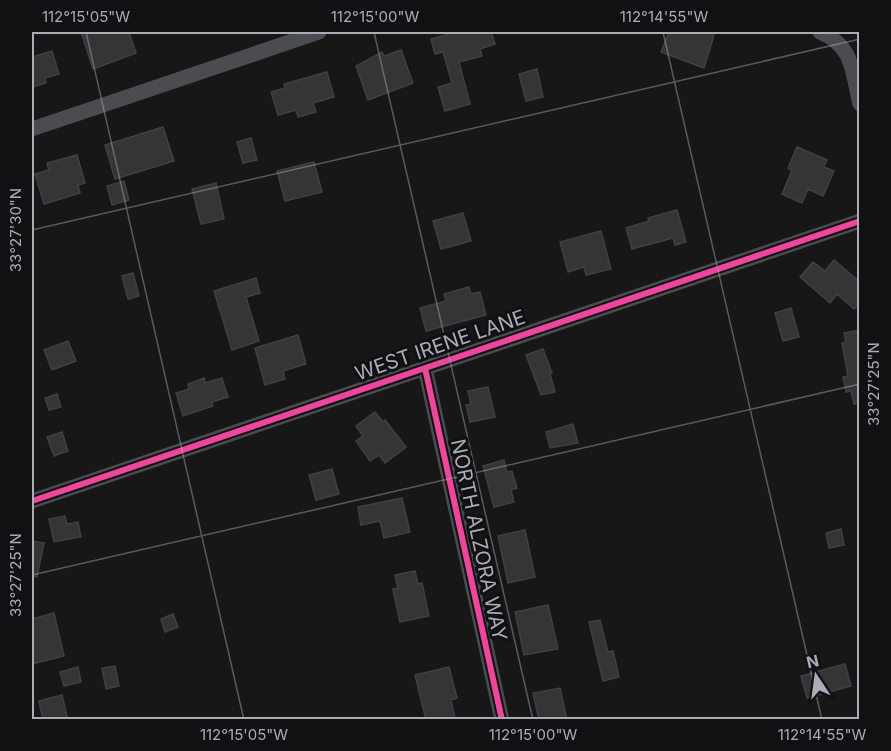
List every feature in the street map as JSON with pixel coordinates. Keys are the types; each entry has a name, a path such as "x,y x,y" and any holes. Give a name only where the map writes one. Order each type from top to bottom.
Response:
{"street":[{"path":"32,129 319,32"},
{"path":"820,32 830,36 847,51 860,104"},
{"name":"WEST IRENE LANE","path":"32,501 860,221"},
{"name":"NORTH ALZORA WAY","path":"425,368 502,720"}],"building":[{"path":"81,32 129,32 136,53 93,69"},
{"path":"457,32 491,32 495,44 480,49 482,56 459,62 470,104 445,111 438,87 452,83 443,52 435,54 431,39"},
{"path":"669,32 715,32 704,68 661,52"},
{"path":"401,50 413,83 368,100 356,66 382,52 384,56"},
{"path":"52,51 59,74 45,78 46,83 32,87 32,57"},
{"path":"537,69 543,97 526,101 519,74"},
{"path":"327,72 334,97 313,103 316,112 298,117 296,110 278,115 271,92 285,88 284,84"},
{"path":"163,127 174,161 115,179 105,145"},
{"path":"251,138 257,160 243,163 237,142"},
{"path":"797,147 827,160 824,167 834,171 823,196 808,189 802,203 782,194 792,170 788,168"},
{"path":"77,155 85,183 78,185 80,193 44,204 35,174 49,170 47,163"},
{"path":"314,162 322,192 285,201 277,171"},
{"path":"124,181 129,200 112,205 107,186"},
{"path":"216,183 224,219 201,224 192,189"},
{"path":"677,210 686,242 675,245 673,238 632,249 626,228 649,221 648,218"},
{"path":"463,213 471,241 441,249 433,221"},
{"path":"601,231 611,269 586,275 584,267 568,272 560,242"},
{"path":"834,260 860,282 860,303 854,309 837,294 830,303 800,277 813,262 825,271"},
{"path":"133,273 139,296 128,299 122,276"},
{"path":"256,278 260,293 246,297 259,341 232,350 214,291"},
{"path":"469,287 471,294 480,292 486,315 426,331 420,308 446,301 444,294"},
{"path":"791,308 799,337 783,341 775,313"},
{"path":"860,330 860,403 854,404 851,391 846,392 843,377 848,376 842,343 846,342 844,333"},
{"path":"298,335 306,364 283,371 285,379 265,385 255,348"},
{"path":"68,341 76,361 52,370 44,350"},
{"path":"543,349 552,373 550,374 555,392 541,395 526,355"},
{"path":"204,378 205,383 222,378 228,397 212,402 213,406 183,416 176,393 189,389 188,384"},
{"path":"488,387 495,417 470,422 466,405 471,404 468,391"},
{"path":"57,394 61,407 49,410 45,398"},
{"path":"375,412 383,422 385,420 406,447 385,463 379,455 370,461 356,441 363,436 356,426"},
{"path":"573,424 578,443 550,448 546,432"},
{"path":"62,432 68,451 54,456 47,437"},
{"path":"504,460 507,472 512,471 517,488 511,490 514,502 494,507 483,466"},
{"path":"332,469 339,494 316,500 309,475"},
{"path":"402,498 410,532 384,538 380,521 361,525 358,507"},
{"path":"65,516 67,524 78,522 81,537 54,542 49,519"},
{"path":"841,529 844,545 829,548 826,533"},
{"path":"525,530 535,577 508,583 498,536"},
{"path":"32,541 44,543 37,577 32,576"},
{"path":"415,571 418,584 422,583 429,616 400,622 393,589 398,588 395,575"},
{"path":"548,605 558,649 524,655 515,612"},
{"path":"54,613 64,656 32,664 32,619"},
{"path":"173,614 178,627 165,632 161,619"},
{"path":"600,620 608,652 613,651 619,677 603,681 589,622"},
{"path":"845,664 851,686 807,698 801,676"},
{"path":"115,666 119,686 106,689 102,668"},
{"path":"78,667 81,682 64,686 60,672"},
{"path":"449,667 457,698 451,700 455,718 426,720 415,675"},
{"path":"560,688 567,720 539,720 533,693"},
{"path":"62,695 68,720 43,720 39,701"}],"cycle path":[{"path":"32,501 860,221"},
{"path":"425,368 502,720"}]}
